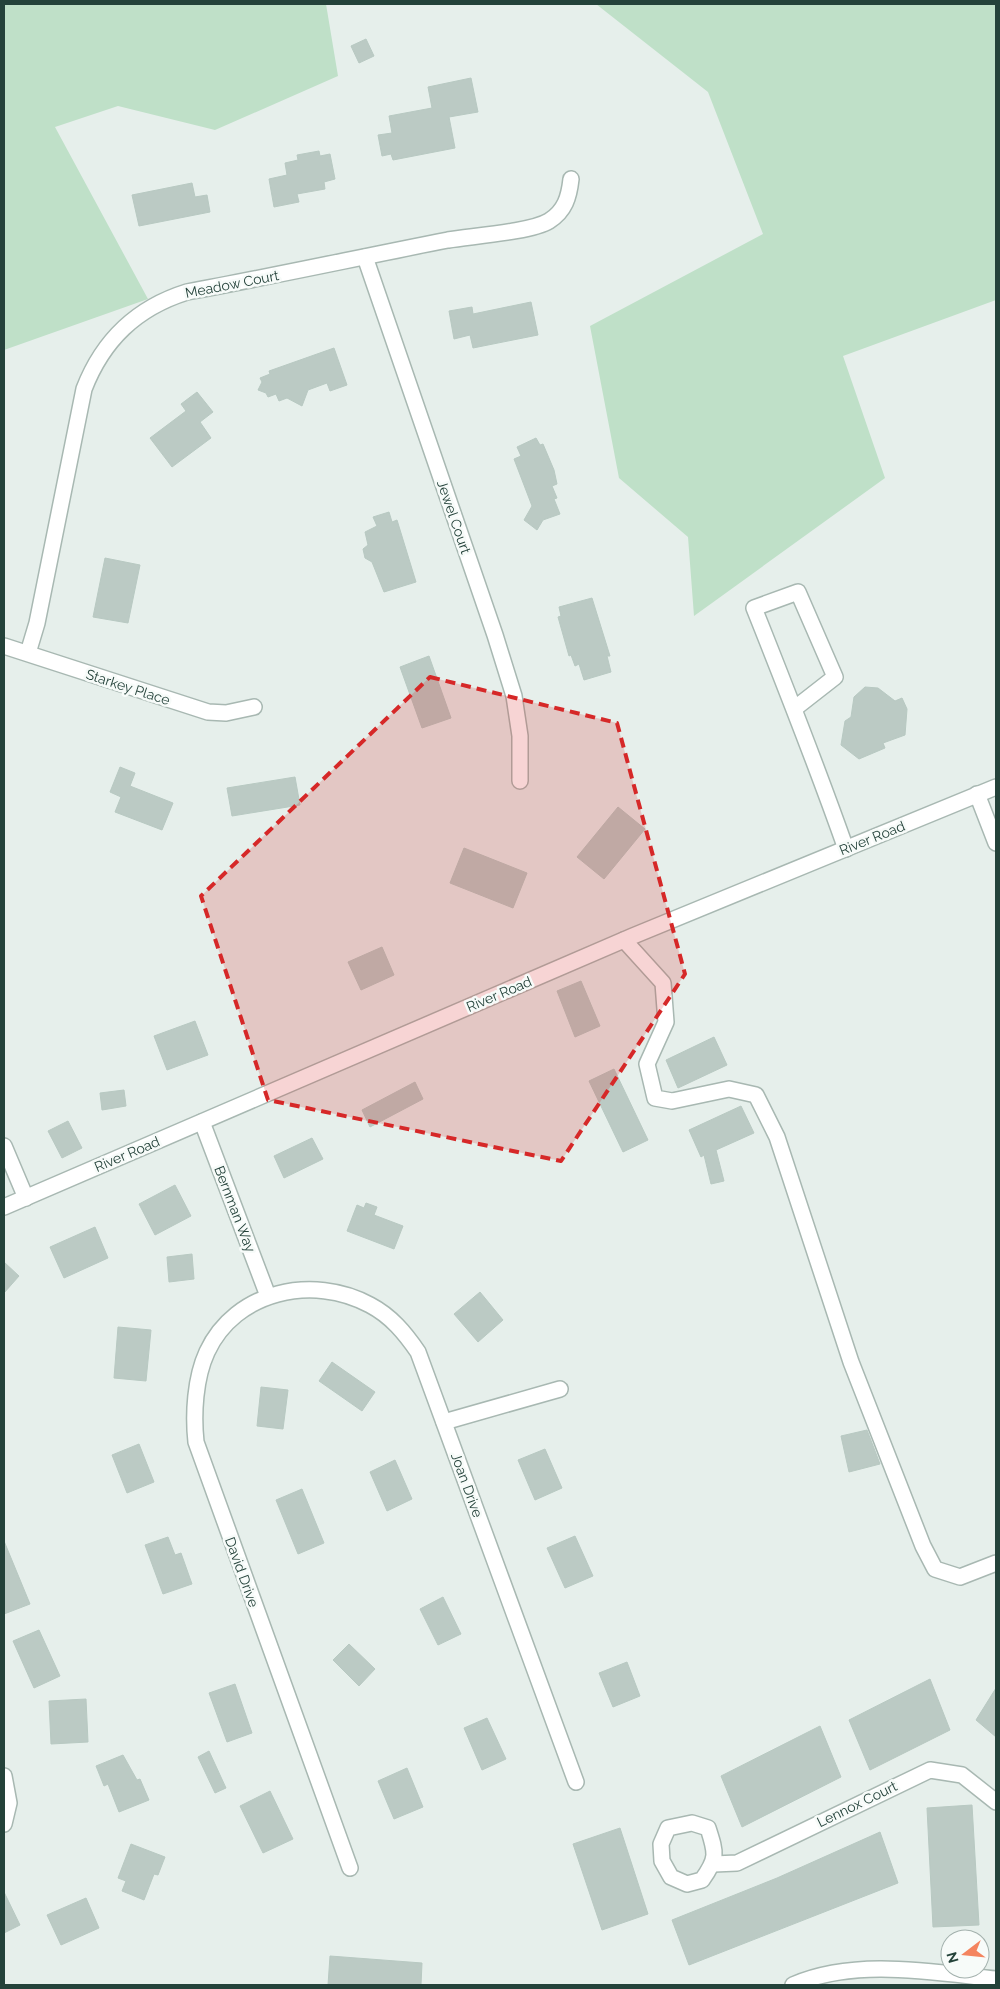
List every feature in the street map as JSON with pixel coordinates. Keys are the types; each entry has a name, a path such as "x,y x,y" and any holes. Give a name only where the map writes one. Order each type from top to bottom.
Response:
{"street":[{"name":"Meadow Court","path":"28,653 37,623 84,389 97,358 111,340 136,317 155,304 181,294 548,222 562,211 570,193 570,179"},
{"name":"Jewel Court","path":"365,257 514,696 520,736 520,781"},
{"path":"794,709 835,677 798,592 754,608 846,848"},
{"name":"Starkey Place","path":"4,646 208,712 226,713 254,707"},
{"name":"River Road","path":"4,1207 624,940 996,787"},
{"path":"977,794 996,844"},
{"path":"624,940 663,983 666,1022 647,1064 655,1098 672,1101 729,1089 756,1095 777,1137 851,1362 923,1546 935,1569 960,1578 996,1563"},
{"name":"Bernman Way","path":"202,1122 268,1296"},
{"path":"4,1146 26,1198"},
{"name":"Joan Drive","path":"268,1296 294,1290 317,1289 339,1292 371,1305 389,1318 405,1334 418,1352 576,1782"},
{"name":"David Drive","path":"268,1296 233,1317 206,1353 198,1386 195,1420 196,1442 350,1868"},
{"path":"444,1422 560,1389"},
{"name":"Lennox Court","path":"714,1864 737,1862 930,1770 962,1775 996,1802"},
{"path":"4,1776 9,1802 5,1822"},
{"path":"793,1985 824,1975 847,1971 921,1978 996,1979"}],"highlighted area":[{"path":"430,677 617,723 685,974 561,1161 268,1100 201,896"}],"green space":[{"path":"4,4 326,4 338,76 215,130 118,106 55,127 148,299 4,350"},
{"path":"596,4 996,4 996,300 843,356 885,478 694,616 688,537 619,478 590,326 763,234 708,92"}],"building":[{"path":"366,39 374,56 359,63 351,46"},
{"path":"471,78 478,112 449,117 455,148 393,160 391,154 382,156 378,135 392,133 389,116 432,108 428,87"},
{"path":"319,151 320,156 330,154 335,179 324,182 325,189 297,194 299,202 274,207 269,179 287,175 285,163 298,160 297,155"},
{"path":"192,183 195,197 207,195 210,212 139,226 132,195"},
{"path":"531,302 538,335 473,348 470,335 454,339 449,311 472,307 473,314"},
{"path":"334,348 347,385 330,391 327,383 308,390 302,406 287,398 279,401 276,394 268,397 266,393 258,390 262,382 260,378 270,374 269,371"},
{"path":"197,392 213,412 200,422 211,438 172,467 150,438 186,411 181,404"},
{"path":"536,438 540,445 543,444 554,470 557,484 552,486 557,498 554,499 560,514 543,520 537,530 524,520 532,506 514,459 521,456 517,447"},
{"path":"389,512 392,522 397,520 416,582 384,592 372,562 365,558 363,549 368,545 365,532 377,526 373,517"},
{"path":"105,558 140,565 128,623 93,617"},
{"path":"592,598 610,656 607,656 611,672 584,680 579,664 575,666 571,655 569,656 558,617 561,616 559,607"},
{"path":"429,656 451,718 422,728 400,667"},
{"path":"865,687 878,688 895,701 902,698 907,709 905,735 883,743 885,748 859,759 841,745 845,721 851,717 854,697"},
{"path":"120,767 135,773 130,786 173,803 162,830 115,812 121,797 110,792"},
{"path":"295,777 300,805 232,816 227,788"},
{"path":"618,807 645,829 604,879 577,857"},
{"path":"464,848 527,873 513,908 450,883"},
{"path":"382,947 394,975 361,990 348,962"},
{"path":"581,981 600,1026 575,1037 557,991"},
{"path":"195,1021 208,1055 167,1070 154,1036"},
{"path":"714,1037 727,1065 678,1088 666,1060"},
{"path":"614,1069 648,1140 623,1152 589,1081"},
{"path":"415,1082 423,1099 370,1127 362,1110"},
{"path":"124,1090 126,1106 102,1110 100,1093"},
{"path":"741,1106 754,1133 716,1150 724,1181 711,1184 704,1155 701,1157 689,1130"},
{"path":"68,1121 82,1148 62,1158 48,1131"},
{"path":"312,1138 323,1159 284,1178 274,1156"},
{"path":"175,1185 191,1216 155,1235 139,1204"},
{"path":"366,1203 377,1207 374,1215 403,1226 394,1249 347,1231 357,1205 364,1208"},
{"path":"95,1227 108,1258 64,1278 50,1247"},
{"path":"192,1254 194,1279 169,1282 167,1257"},
{"path":"4,1262 19,1276 4,1293"},
{"path":"480,1292 503,1320 478,1342 454,1314"},
{"path":"118,1327 151,1330 146,1381 114,1378"},
{"path":"332,1362 375,1392 362,1411 319,1381"},
{"path":"261,1387 288,1390 283,1429 257,1426"},
{"path":"867,1430 880,1464 849,1472 841,1436"},
{"path":"139,1444 154,1482 127,1493 112,1455"},
{"path":"545,1449 562,1488 535,1500 518,1460"},
{"path":"395,1460 412,1499 387,1511 370,1472"},
{"path":"302,1489 324,1543 298,1554 276,1500"},
{"path":"575,1536 593,1576 565,1588 547,1548"},
{"path":"168,1537 175,1555 181,1553 192,1584 163,1594 145,1545"},
{"path":"4,1541 30,1604 4,1614"},
{"path":"443,1597 461,1634 438,1645 420,1609"},
{"path":"39,1630 60,1676 34,1688 13,1641"},
{"path":"349,1644 375,1669 359,1686 333,1660"},
{"path":"627,1662 640,1696 613,1707 599,1673"},
{"path":"930,1679 950,1730 870,1770 849,1720"},
{"path":"235,1684 252,1733 227,1742 209,1693"},
{"path":"996,1688 996,1737 976,1720"},
{"path":"86,1699 88,1742 51,1744 49,1701"},
{"path":"487,1718 506,1759 482,1770 464,1728"},
{"path":"820,1726 841,1777 742,1827 721,1776"},
{"path":"209,1751 226,1788 215,1793 198,1757"},
{"path":"123,1755 137,1780 140,1779 149,1800 119,1812 108,1784 104,1786 96,1766"},
{"path":"407,1768 423,1807 394,1819 378,1781"},
{"path":"270,1791 293,1839 263,1853 240,1806"},
{"path":"972,1805 979,1925 933,1927 927,1808"},
{"path":"620,1828 648,1914 602,1930 573,1844"},
{"path":"880,1832 898,1883 689,1965 672,1920 777,1878"},
{"path":"131,1844 165,1857 158,1875 154,1874 144,1900 122,1891 126,1881 118,1878"},
{"path":"4,1892 20,1925 4,1933"},
{"path":"86,1898 99,1928 61,1945 47,1915"},
{"path":"330,1956 422,1963 421,1985 328,1985"}]}
